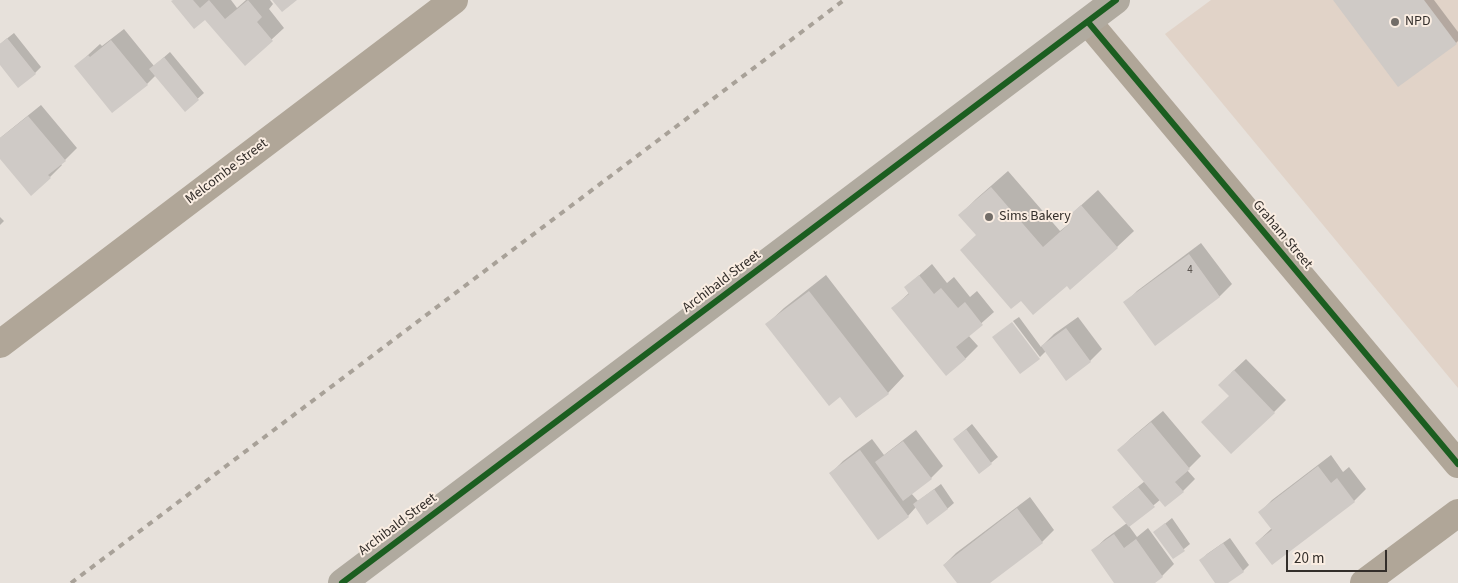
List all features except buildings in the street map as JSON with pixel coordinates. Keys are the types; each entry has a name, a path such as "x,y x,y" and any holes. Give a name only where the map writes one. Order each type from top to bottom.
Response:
{"highway":[{"name":"Archibald Street","path":"342,583 1116,0"}],"street":[{"name":"Melcombe Street","path":"0,344 454,0"},
{"name":"Graham Street","path":"1088,22 1458,464"},
{"path":"1364,583 1458,513"}],"shaded area":[{"path":"1211,0 1458,0 1458,388 1165,34"}],"railway":[{"path":"71,583 844,0"}],"cycle path":[{"path":"342,583 1116,0"},
{"path":"1088,22 1458,464"}],"place":[{"name":"NPD","path":"1395,22"},
{"name":"Sims Bakery","path":"989,217"}]}
